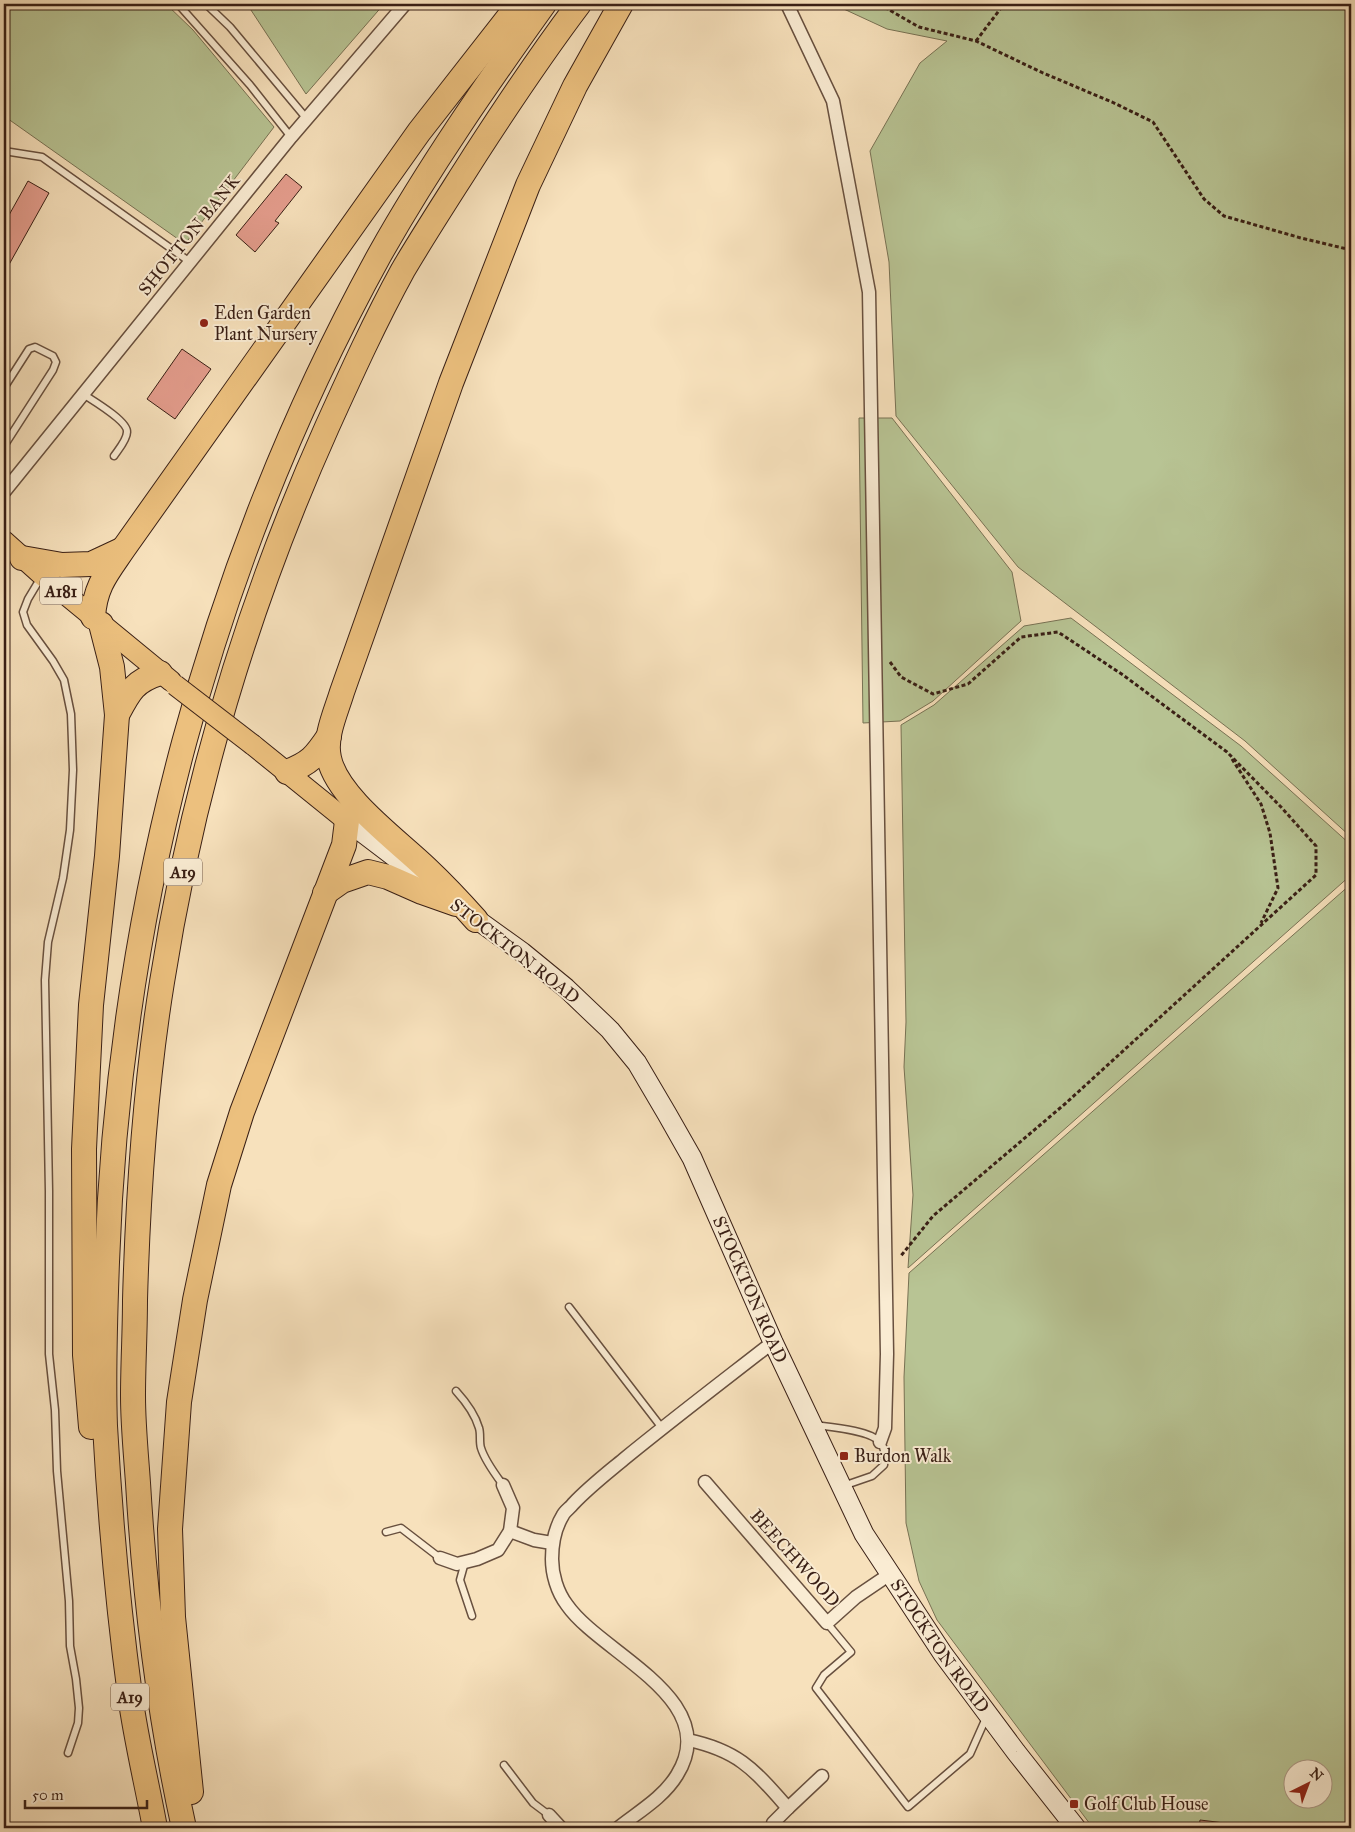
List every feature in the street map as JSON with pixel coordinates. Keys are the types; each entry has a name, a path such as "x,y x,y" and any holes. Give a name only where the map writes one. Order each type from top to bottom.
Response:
{"highway":[{"path":"114,1563 97,1499 85,1354 84,1149 91,1005 108,856 117,715 112,667 97,621 94,601 101,581 419,132 518,4"},
{"name":"A19","path":"155,1828 130,1700 114,1563 105,1422 105,1311 110,1187 119,1083 134,974 149,900 154,863 180,756 214,640 244,552 279,463 329,352 381,253 427,175 488,83 544,4"},
{"name":"A19","path":"184,1828 155,1671 141,1542 133,1400 137,1227 147,1097 162,982 180,887 210,756 246,631 297,493 346,384 402,272 516,91 579,4"},
{"path":"476,920 426,868 346,794 334,774 328,757 329,736 342,692 452,383 528,185 575,86 621,4"},
{"path":"22,558 62,565 91,564 124,548"},
{"path":"117,715 128,694 139,682 147,677 168,679"},
{"path":"287,772 303,766 315,756 329,736"},
{"path":"198,1828 191,1790 172,1617 170,1529 179,1402 195,1300 219,1185 242,1112 344,845 347,821"},
{"path":"325,893 342,881 368,872 388,877 456,904"}],"main road":[{"name":"A181","path":"4,541 42,575 168,679 347,821"},
{"name":"STOCKTON ROAD","path":"347,821 476,920 522,952 566,988 610,1030 637,1064 668,1114 692,1158 773,1342 864,1534 943,1654 1076,1828"}],"street":[{"name":"SHOTTON BANK","path":"4,492 291,137 405,4"},
{"path":"787,4 833,102 869,292 887,1354 885,1428 880,1442"},
{"path":"618,1828 659,1796 677,1775 687,1751 688,1740 680,1712 655,1681 590,1630 566,1604 552,1573 552,1543 563,1515 587,1489 773,1342"},
{"name":"BEECHWOOD","path":"704,1482 827,1623 856,1597 890,1574"},
{"path":"440,1558 457,1564 477,1559 498,1550 510,1532 513,1508 503,1485"},
{"path":"510,1532 534,1540 552,1543"},
{"path":"688,1740 720,1749 736,1756 788,1808"},
{"path":"772,1823 822,1776"},
{"path":"549,1814 561,1828"}],"lane":[{"path":"178,4 250,85 291,137"},
{"path":"206,4 230,27 306,119"},
{"path":"4,151 42,157 190,262"},
{"path":"4,388 30,349 35,347 52,356 56,362 54,370 4,446"},
{"path":"83,394 127,427 128,434 114,456"},
{"path":"42,575 23,612 27,626 54,661 64,680 71,714 73,770 70,830 63,878 48,942 45,980 49,1191 49,1354 69,1601 70,1646 79,1708 78,1723 68,1753"},
{"path":"569,1307 662,1428"},
{"path":"456,1391 466,1402 479,1428 481,1448 503,1485"},
{"path":"813,1425 872,1436 880,1442 885,1452 884,1465 872,1476 842,1487"},
{"path":"386,1532 401,1528 440,1558"},
{"path":"465,1562 460,1580 472,1616"},
{"path":"827,1623 851,1652 824,1675 816,1688 908,1807 970,1754 988,1714"},
{"path":"504,1766 534,1803 549,1814"}],"path":[{"path":"879,4 919,27 976,41 1153,122 1204,199 1224,216 1351,250"},
{"path":"976,41 1004,4"},
{"path":"875,644 901,677 934,694 968,684 1021,637 1058,632 1123,675 1227,752 1316,846 1316,875 1066,1103 933,1216 886,1276"},
{"path":"1227,752 1261,804 1270,833 1278,888 1260,926"}],"green space":[{"path":"4,4 166,4 193,30 274,127 185,244 4,116"},
{"path":"247,4 384,4 306,94"},
{"path":"833,4 1351,4 1351,837 1245,741 1018,567 896,416 889,262 870,151 920,63 947,41 887,29"},
{"path":"859,418 892,418 1012,572 1021,621 933,701 900,721 863,723"},
{"path":"1071,618 1241,746 1351,845 1351,875 908,1268 913,1195 904,1067 906,1022 901,725 934,705 1024,626"},
{"path":"1351,884 1351,1828 1093,1828 937,1620 919,1581 906,1523 904,1377 909,1273"}],"building":[{"path":"286,174 302,187 275,221 279,223 255,252 236,235"},
{"path":"28,181 49,193 6,270 4,269 4,224"},
{"path":"182,349 211,369 175,419 147,399"},
{"path":"1200,1820 1266,1828 1199,1828"}],"place":[{"name":"Eden Garden Plant Nursery","path":"204,323"},
{"name":"Burdon Walk","path":"844,1456"},
{"name":"Golf Club House","path":"1074,1804"}]}
